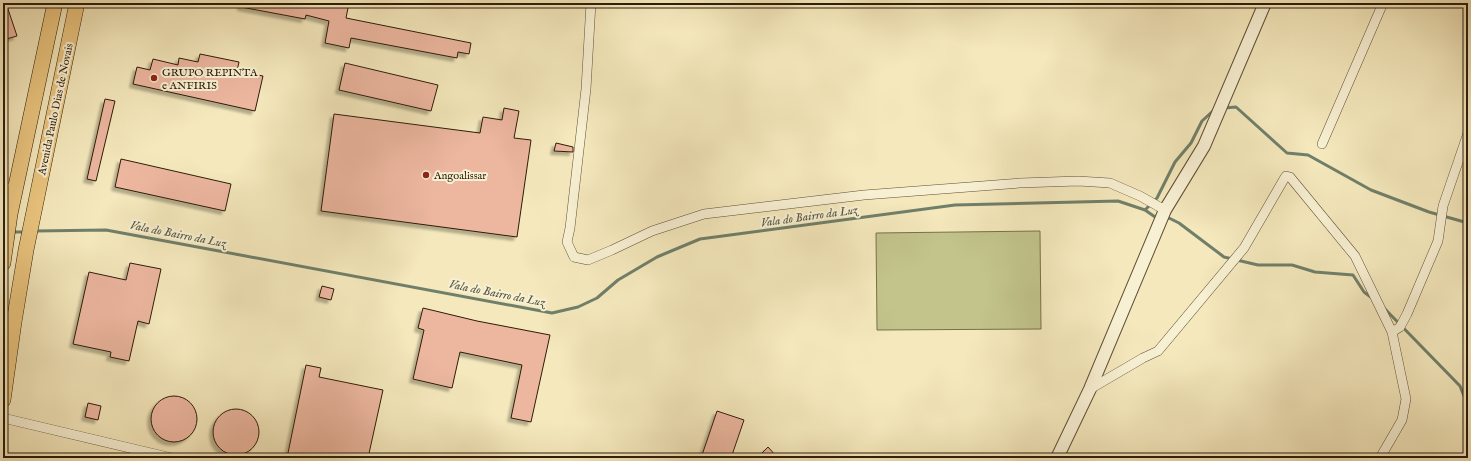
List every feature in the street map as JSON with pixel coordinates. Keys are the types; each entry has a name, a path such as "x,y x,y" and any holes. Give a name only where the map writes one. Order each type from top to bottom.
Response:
{"main road":[{"name":"Avenida Paulo Dias de Novais","path":"4,256 10,214 10,188 22,157 55,3"},
{"name":"Avenida Paulo Dias de Novais","path":"3,400 26,250 77,3"}],"street":[{"path":"591,3 586,88 570,228 567,242 574,257 588,260 652,231 704,214 864,195 1020,183 1078,181 1110,183 1140,196 1165,210"},
{"path":"1057,458 1090,389 1165,210 1204,146 1265,3"},
{"path":"1322,144 1383,3"},
{"path":"1392,332 1400,327 1407,314 1438,241 1443,206 1468,133"},
{"path":"1090,389 1158,351 1166,343 1244,248 1286,176 1290,177 1354,256 1392,332 1406,399 1402,420 1380,458"},
{"path":"3,418 172,458"}],"green space":[{"path":"1040,231 1041,329 877,330 876,233"}],"building":[{"path":"3,3 6,3 17,36 3,40"},
{"path":"241,3 349,3 346,18 471,43 469,54 458,52 457,58 351,38 349,48 325,43 329,21 306,15 305,19 241,7"},
{"path":"200,54 239,62 237,71 263,76 255,111 133,84 137,67 150,70 153,59 178,65 179,58 198,62"},
{"path":"345,63 438,85 431,111 339,90"},
{"path":"105,99 115,101 96,181 87,179"},
{"name":"Angoalissar","path":"504,108 519,111 514,138 531,140 517,237 321,211 334,114 480,133 483,117 502,120"},
{"path":"556,143 573,147 573,152 554,151"},
{"path":"121,159 231,184 225,211 115,187"},
{"path":"130,263 161,269 149,324 138,321 129,361 110,357 111,352 73,344 89,272 126,280"},
{"path":"322,286 334,289 331,300 319,297"},
{"path":"423,308 477,321 550,335 531,422 511,418 522,365 460,352 452,388 413,379 424,330 418,328"},
{"path":"306,365 321,368 319,377 383,390 368,458 287,458"},
{"path":"174,396 187,400 193,406 197,419 193,432 187,438 174,442 161,438 155,432 151,419 155,406 161,400"},
{"path":"88,403 101,406 98,420 85,417"},
{"path":"236,409 249,413 255,419 259,432 255,445 249,451 236,455 223,451 217,445 213,432 217,419 223,413"},
{"path":"717,411 744,420 731,458 701,458"},
{"path":"768,447 778,458 757,458"}],"waterway":[{"path":"1224,108 1236,107 1287,153 1308,155 1371,190 1429,212 1468,223"},
{"name":"Vala do Bairro da Luz","path":"35,231 106,230 552,313 578,307 597,298 618,280 657,257 700,239 955,205 1118,201 1145,210 1157,198 1175,162 1191,143 1202,121 1214,110"},
{"path":"1145,210 1158,219"},
{"path":"1165,219 1169,218 1179,223 1224,257 1258,265 1292,265 1315,272 1353,275 1364,292 1372,298"},
{"name":"Vala do Bairro da Luz","path":"13,232 25,232"},
{"path":"1384,308 1460,386 1468,406"}],"place":[{"name":"GRUPO REPINTA e ANFIRIS","path":"154,78"},
{"name":"Angoalissar","path":"426,175"}]}
